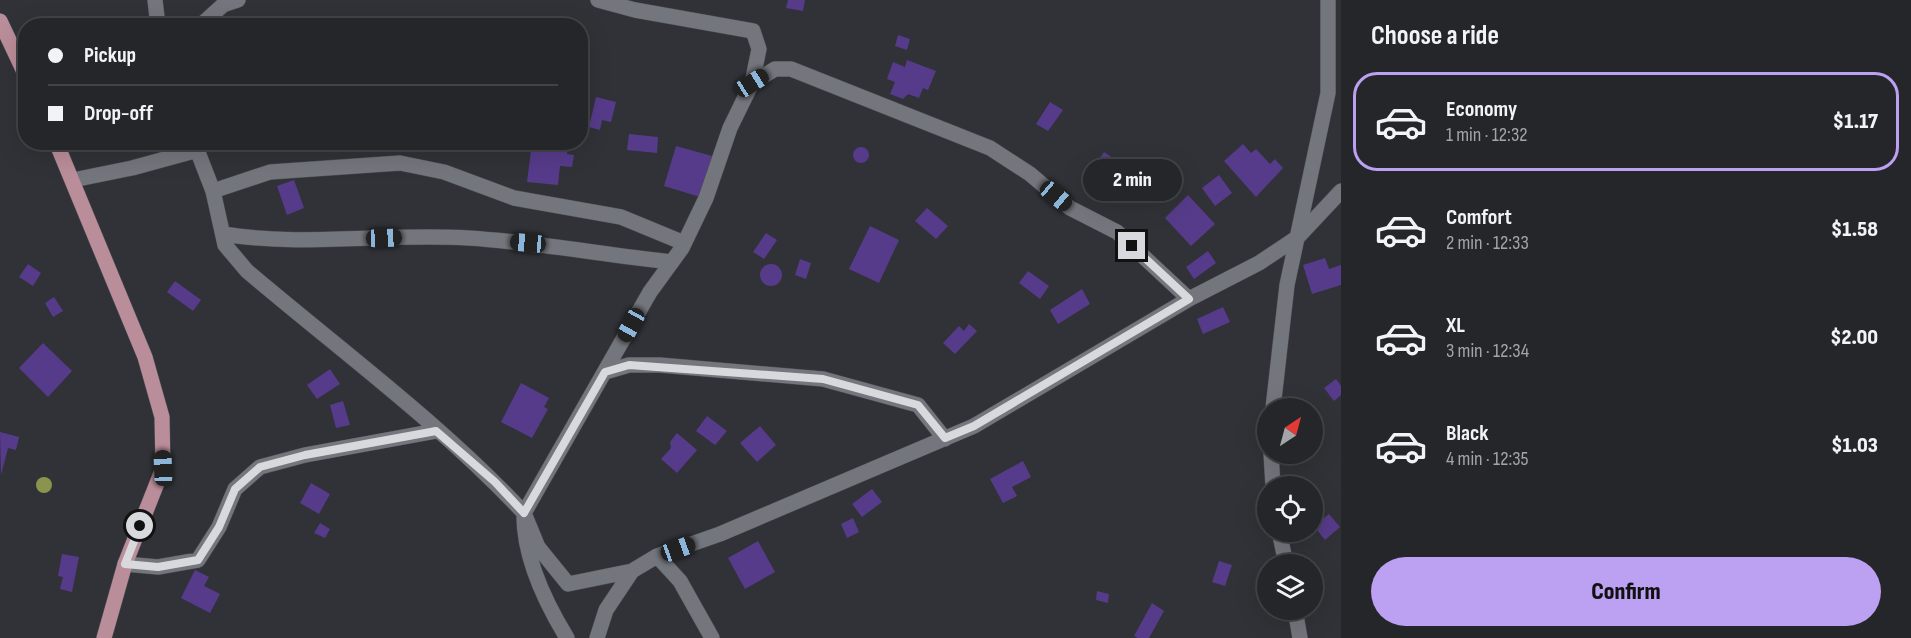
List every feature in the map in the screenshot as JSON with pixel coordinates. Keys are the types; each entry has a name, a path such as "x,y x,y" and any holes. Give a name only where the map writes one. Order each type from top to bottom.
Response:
{"main road":[{"path":"0,21 18,59"},
{"path":"60,150 145,357 162,417 163,468 125,564 104,638"}],"street":[{"path":"155,0 157,18"},
{"path":"209,18 223,5 238,0"},
{"path":"567,638 546,600 523,535 524,513 650,292 684,243 706,198 730,128 752,83 759,49 753,31 635,10 598,0"},
{"path":"1274,398 1287,285 1328,93 1328,0"},
{"path":"752,83 775,69 791,69 990,148 1030,174 1070,208 1117,232 1189,299"},
{"path":"73,180 132,168 184,150"},
{"path":"198,150 213,191 225,245 247,272 495,482 524,513 538,547 568,584 632,571 657,556 720,534 974,426 1189,299 1259,263 1298,237 1341,191"},
{"path":"213,191 270,172 400,163 444,172 514,198 621,217 684,243"},
{"path":"223,234 258,240 467,238 548,245 672,262"},
{"path":"605,372 629,365 660,365 823,379 918,405 945,438"},
{"path":"125,564 158,567 198,560 219,527 235,489 260,467 305,455 436,431"},
{"path":"657,556 680,581 712,638"},
{"path":"597,638 606,610 632,571"},
{"path":"1297,620 1300,638"}],"building":[{"path":"788,0 805,0 803,11 786,8"},
{"path":"898,35 910,39 907,50 895,46"},
{"path":"907,60 936,71 928,90 923,88 919,98 908,94 903,99 890,94 895,82 887,79 893,62 905,67"},
{"path":"596,97 616,102 611,122 602,120 600,130 589,127"},
{"path":"1050,102 1063,110 1048,131 1036,124"},
{"path":"629,134 658,137 657,153 627,150"},
{"path":"1243,144 1251,153 1256,149 1270,164 1275,159 1283,168 1256,197 1224,161"},
{"path":"676,146 712,156 700,197 664,186"},
{"path":"861,147 869,155 861,163 853,155"},
{"path":"531,150 567,150 567,154 574,155 572,167 560,166 558,185 527,182"},
{"path":"1104,152 1119,162 1115,168 1123,173 1126,168 1138,175 1122,200 1107,191 1111,186 1105,181 1100,188 1086,179"},
{"path":"1219,175 1232,193 1215,206 1202,188"},
{"path":"294,180 304,208 287,215 277,186"},
{"path":"1188,195 1215,224 1191,246 1165,218"},
{"path":"927,208 948,226 936,239 915,221"},
{"path":"870,226 899,240 879,283 849,269"},
{"path":"766,233 777,240 764,259 753,252"},
{"path":"1208,251 1216,263 1194,279 1186,267"},
{"path":"1325,258 1329,269 1341,265 1341,285 1312,294 1303,265"},
{"path":"800,259 811,263 806,279 795,275"},
{"path":"28,264 41,273 33,286 19,277"},
{"path":"771,264 779,267 782,275 779,283 771,286 763,283 760,275 763,267"},
{"path":"1028,271 1049,286 1040,299 1019,283"},
{"path":"175,281 201,300 193,311 167,292"},
{"path":"1082,289 1090,304 1058,324 1050,310"},
{"path":"54,297 63,311 53,317 45,303"},
{"path":"1223,307 1230,322 1203,334 1197,319"},
{"path":"969,324 977,331 955,354 943,343 959,326 964,331"},
{"path":"43,343 72,371 48,397 19,368"},
{"path":"330,369 340,384 317,399 307,385"},
{"path":"1336,379 1341,386 1341,395 1334,401 1324,388"},
{"path":"521,383 549,398 544,407 548,409 532,438 501,422"},
{"path":"343,401 350,425 336,428 330,405"},
{"path":"707,416 727,431 715,445 696,431"},
{"path":"760,426 776,445 757,462 740,443"},
{"path":"0,432 19,437 16,450 8,448 1,475"},
{"path":"677,433 697,450 677,473 661,459 671,448 670,442"},
{"path":"1023,461 1031,477 1012,487 1017,496 1003,503 990,479"},
{"path":"311,483 330,494 319,514 300,503"},
{"path":"872,489 882,502 862,517 852,504"},
{"path":"1329,514 1340,527 1325,540 1323,537 1323,519"},
{"path":"853,518 859,532 847,538 841,524"},
{"path":"320,523 330,529 325,538 314,533"},
{"path":"758,541 775,572 745,589 728,558"},
{"path":"62,554 79,557 72,592 60,589 63,577 58,576"},
{"path":"1219,561 1232,565 1225,586 1212,582"},
{"path":"195,570 209,577 204,586 220,594 210,613 181,598"},
{"path":"1097,591 1109,594 1108,603 1096,600"},
{"path":"1152,603 1164,611 1149,638 1138,638 1134,636"}],"route":[{"path":"140,526 125,564 158,567 198,560 219,527 235,489 260,467 305,455 436,431 495,482 524,513 605,372 629,365 660,365 823,379 918,405 945,438 974,426 1189,299 1132,246"}]}
